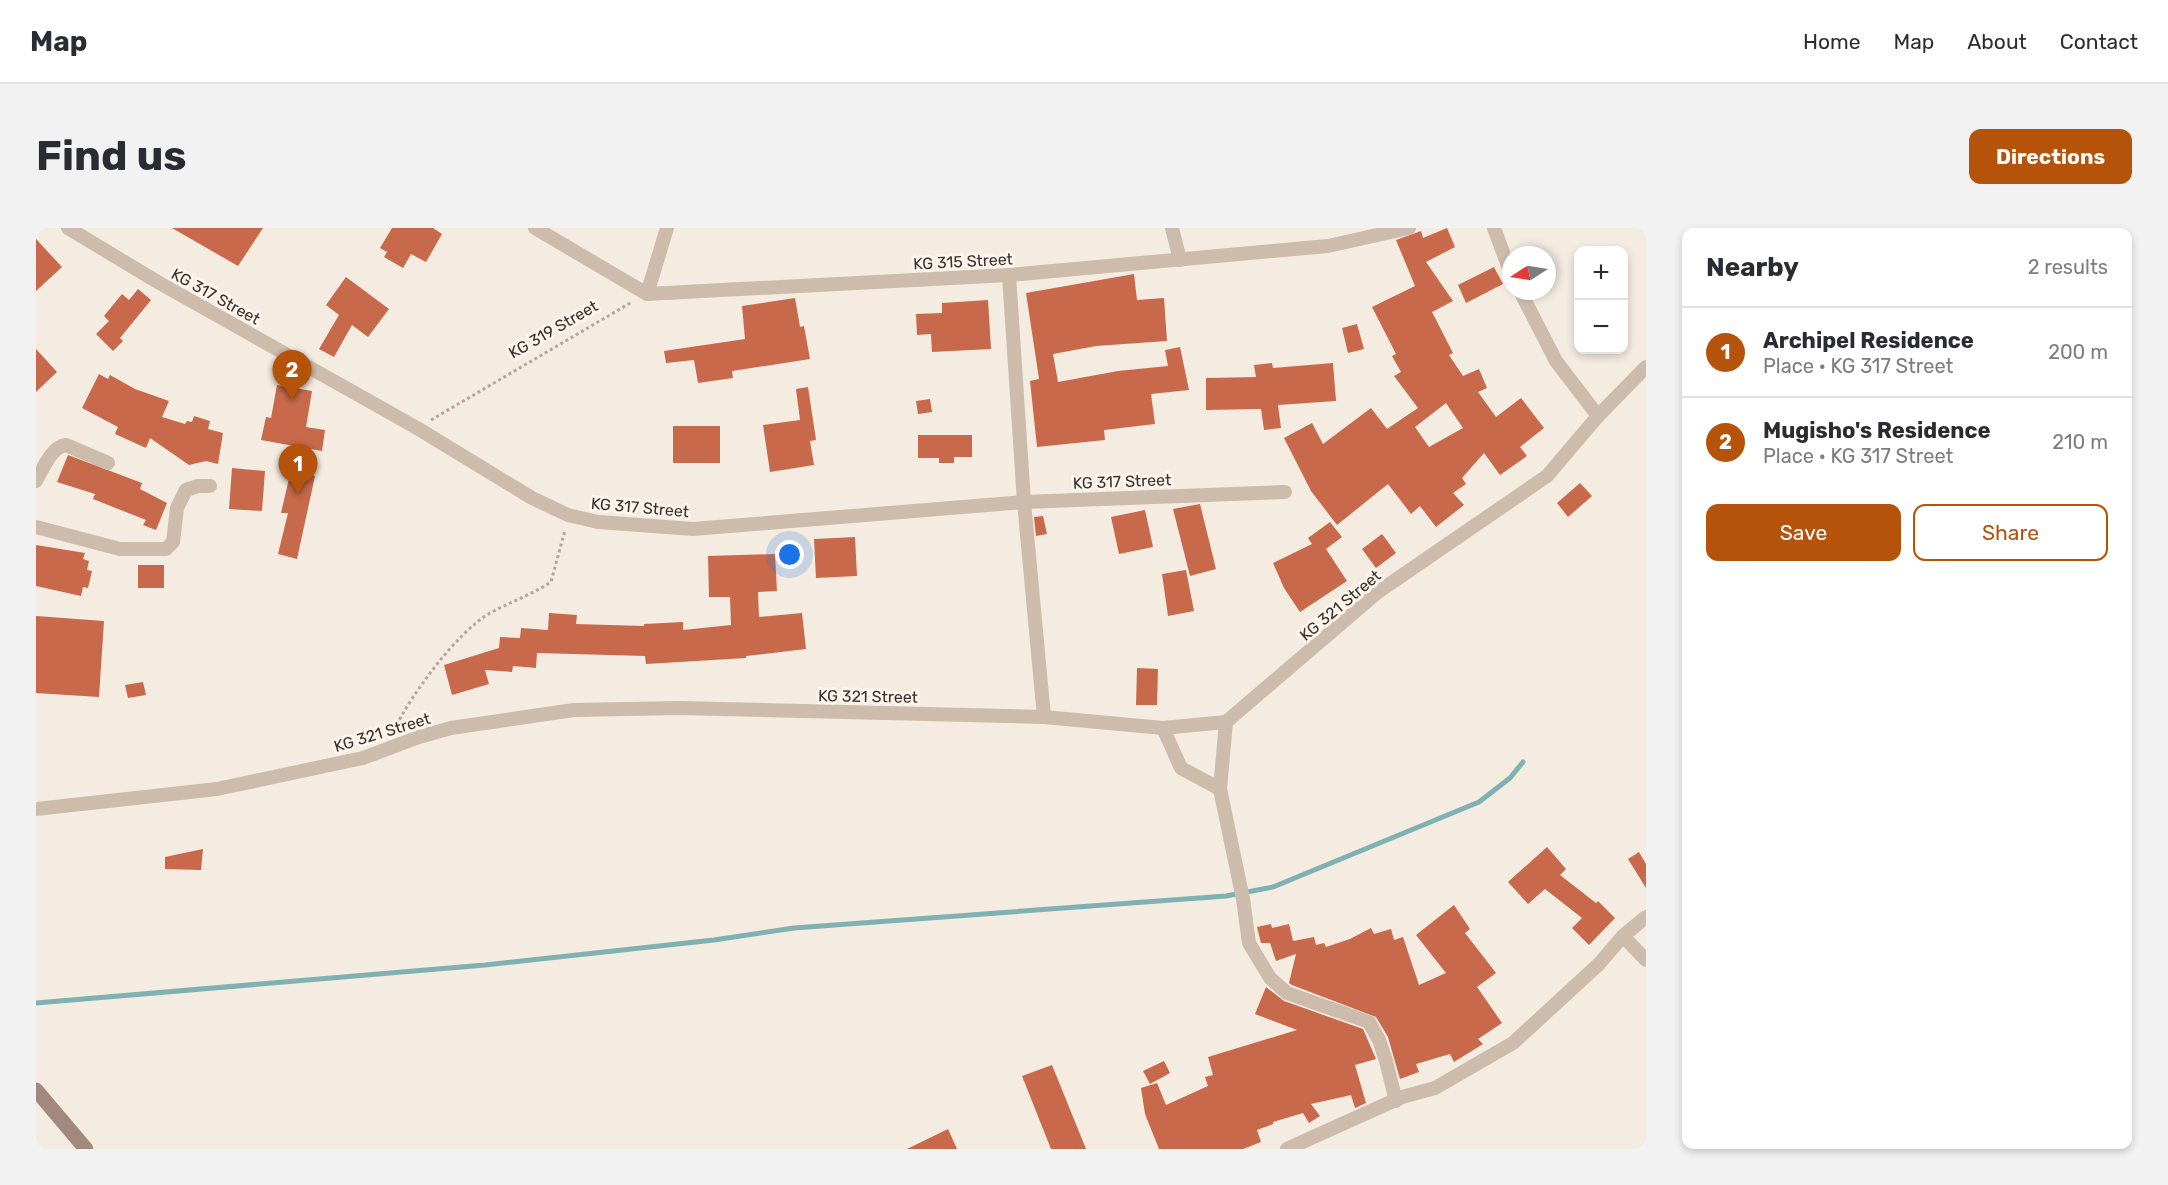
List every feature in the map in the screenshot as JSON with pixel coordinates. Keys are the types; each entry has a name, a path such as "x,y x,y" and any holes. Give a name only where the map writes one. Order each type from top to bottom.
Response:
{"main road":[{"path":"36,1090 86,1149"}],"street":[{"name":"KG 317 Street","path":"68,228 156,281 417,428 532,498 568,515 632,526 693,529 1024,502 1285,492"},
{"path":"535,228 647,294 667,228"},
{"path":"1172,228 1180,260"},
{"name":"KG 315 Street","path":"647,294 1009,275 1328,246 1409,228"},
{"path":"1494,228 1502,250"},
{"path":"1009,275 1024,502 1044,717"},
{"path":"1525,300 1556,361 1598,416"},
{"name":"KG 321 Street","path":"36,808 217,789 363,758 451,728 574,710 679,708 1044,717 1163,728 1226,722 1377,592 1547,476 1598,416 1646,367"},
{"path":"36,481 56,449 61,445 108,463"},
{"path":"36,527 120,549 155,551 171,546 177,508 186,490 198,486 210,486"},
{"path":"1226,722 1220,789 1243,899 1249,943 1270,978 1287,993 1369,1022 1386,1060 1396,1101"},
{"path":"1163,728 1181,768 1220,789"},
{"path":"1287,1149 1396,1101 1435,1088 1513,1043 1599,964 1623,936 1646,917"},
{"path":"1623,936 1646,960"}],"path":[{"name":"KG 319 Street","path":"417,428 647,294"},
{"path":"384,750 403,711 426,676 454,645 489,614 526,598 551,582 560,555 568,515"}],"building":[{"path":"172,228 263,228 238,266"},
{"path":"392,228 433,228 442,234 426,262 411,254 403,268 384,257 387,252 380,248"},
{"path":"1447,228 1455,247 1426,262 1453,301 1432,312 1453,353 1449,355 1463,376 1479,369 1487,388 1478,392 1496,417 1521,398 1544,428 1520,447 1527,456 1500,475 1484,453 1462,478 1466,484 1453,493 1464,505 1436,527 1420,506 1411,514 1388,484 1337,525 1311,491 1284,438 1312,423 1323,444 1371,408 1387,429 1418,408 1394,376 1401,372 1392,356 1396,354 1372,307 1415,286 1396,240 1421,231 1423,238","holes":["1446,403 1463,428 1429,447 1415,427"]},
{"path":"36,239 62,267 36,291"},
{"path":"1494,267 1502,282 1502,285 1466,303 1458,285"},
{"path":"1134,274 1137,300 1164,298 1167,341 1096,346 1053,354 1058,382 1118,371 1168,366 1165,350 1180,347 1189,390 1151,394 1155,424 1104,430 1105,440 1037,447 1030,381 1039,379 1026,293"},
{"path":"346,277 389,309 368,337 352,325 334,357 319,349 339,315 326,305"},
{"path":"138,289 151,300 120,338 123,341 113,351 96,334 109,321 104,316 122,294 129,300"},
{"path":"795,298 800,327 804,326 810,359 732,371 733,378 698,383 694,360 666,363 664,351 745,339 742,306"},
{"path":"988,300 991,349 932,352 931,334 917,335 916,314 942,313 942,303"},
{"path":"1357,324 1364,349 1348,353 1342,328"},
{"path":"36,349 57,372 36,392"},
{"path":"1272,363 1273,368 1333,363 1336,401 1278,405 1281,428 1264,430 1261,409 1206,410 1206,378 1256,377 1254,365"},
{"path":"99,374 108,379 110,375 135,389 169,401 162,417 185,424 187,421 192,422 194,416 210,421 208,429 223,433 218,464 206,461 189,465 150,438 146,448 115,434 118,427 82,408"},
{"path":"277,385 312,391 306,427 325,430 322,451 261,440 266,417 271,418"},
{"path":"808,387 816,440 810,441 814,465 770,472 763,425 800,420 796,389"},
{"path":"930,399 932,412 918,414 916,401"},
{"path":"673,426 720,426 720,463 673,463"},
{"path":"918,435 972,435 972,457 954,457 954,463 939,463 939,458 918,458"},
{"path":"68,455 142,483 140,489 167,503 156,530 143,525 146,520 93,499 95,494 57,482"},
{"path":"232,468 265,471 262,511 229,509"},
{"path":"291,470 315,476 297,559 278,554 288,513 281,513"},
{"path":"1580,483 1592,496 1568,517 1557,503"},
{"path":"1200,504 1216,569 1190,576 1173,509"},
{"path":"1145,510 1153,547 1119,554 1111,517"},
{"path":"1043,516 1047,534 1036,536 1034,517"},
{"path":"1330,522 1342,537 1326,549 1347,581 1300,612 1284,588 1273,563 1312,544 1308,538"},
{"path":"1382,534 1396,553 1376,568 1362,549"},
{"path":"855,537 857,576 816,578 814,539"},
{"path":"36,545 85,553 83,559 89,561 87,570 92,571 88,588 83,587 81,596 36,586"},
{"path":"775,554 777,591 758,592 759,617 802,613 806,649 746,656 746,658 646,664 645,656 537,653 536,668 513,666 512,672 485,670 489,684 452,695 444,665 499,648 500,637 520,638 521,628 548,630 549,613 577,615 576,624 644,626 644,624 683,622 683,630 731,625 730,597 709,597 708,556"},
{"path":"138,565 164,565 164,588 138,588"},
{"path":"1186,570 1194,611 1168,616 1162,574"},
{"path":"36,616 104,621 99,697 36,693"},
{"path":"1137,668 1158,669 1157,705 1136,705"},
{"path":"143,682 146,695 128,698 125,685"},
{"path":"1547,847 1566,869 1560,875 1596,903 1598,901 1615,918 1589,945 1572,928 1582,918 1545,889 1528,904 1508,882"},
{"path":"203,849 201,870 165,869 165,857"},
{"path":"1639,852 1646,864 1646,888 1628,859"},
{"path":"1454,905 1470,929 1465,933 1496,973 1477,987 1502,1023 1478,1039 1483,1044 1454,1062 1450,1054 1416,1064 1419,1072 1400,1079 1388,1037 1376,1017 1289,983 1296,954 1276,961 1270,943 1261,943 1257,927 1271,924 1272,928 1289,924 1293,941 1314,937 1316,945 1324,943 1326,947 1350,939 1371,928 1374,934 1391,929 1394,940 1403,937 1419,985 1446,973 1416,935"},
{"path":"1266,987 1284,1001 1363,1029 1376,1059 1355,1065 1366,1103 1355,1108 1351,1095 1311,1104 1320,1116 1309,1123 1303,1113 1273,1122 1257,1130 1261,1142 1243,1149 1159,1149 1145,1114 1141,1088 1157,1083 1166,1105 1208,1086 1205,1077 1213,1075 1208,1057 1297,1030 1255,1014"},
{"path":"1164,1061 1170,1073 1150,1084 1143,1071"},
{"path":"1052,1065 1086,1149 1051,1149 1022,1076"},
{"path":"948,1129 957,1149 907,1149"}],"waterway":[{"path":"36,1003 485,965 714,940 794,928 1226,896 1273,887 1479,802 1510,778 1523,762"}],"place":[{"name":"Mugisho's Residence","path":"292,400"},
{"name":"Archipel Residence","path":"298,494"}]}
